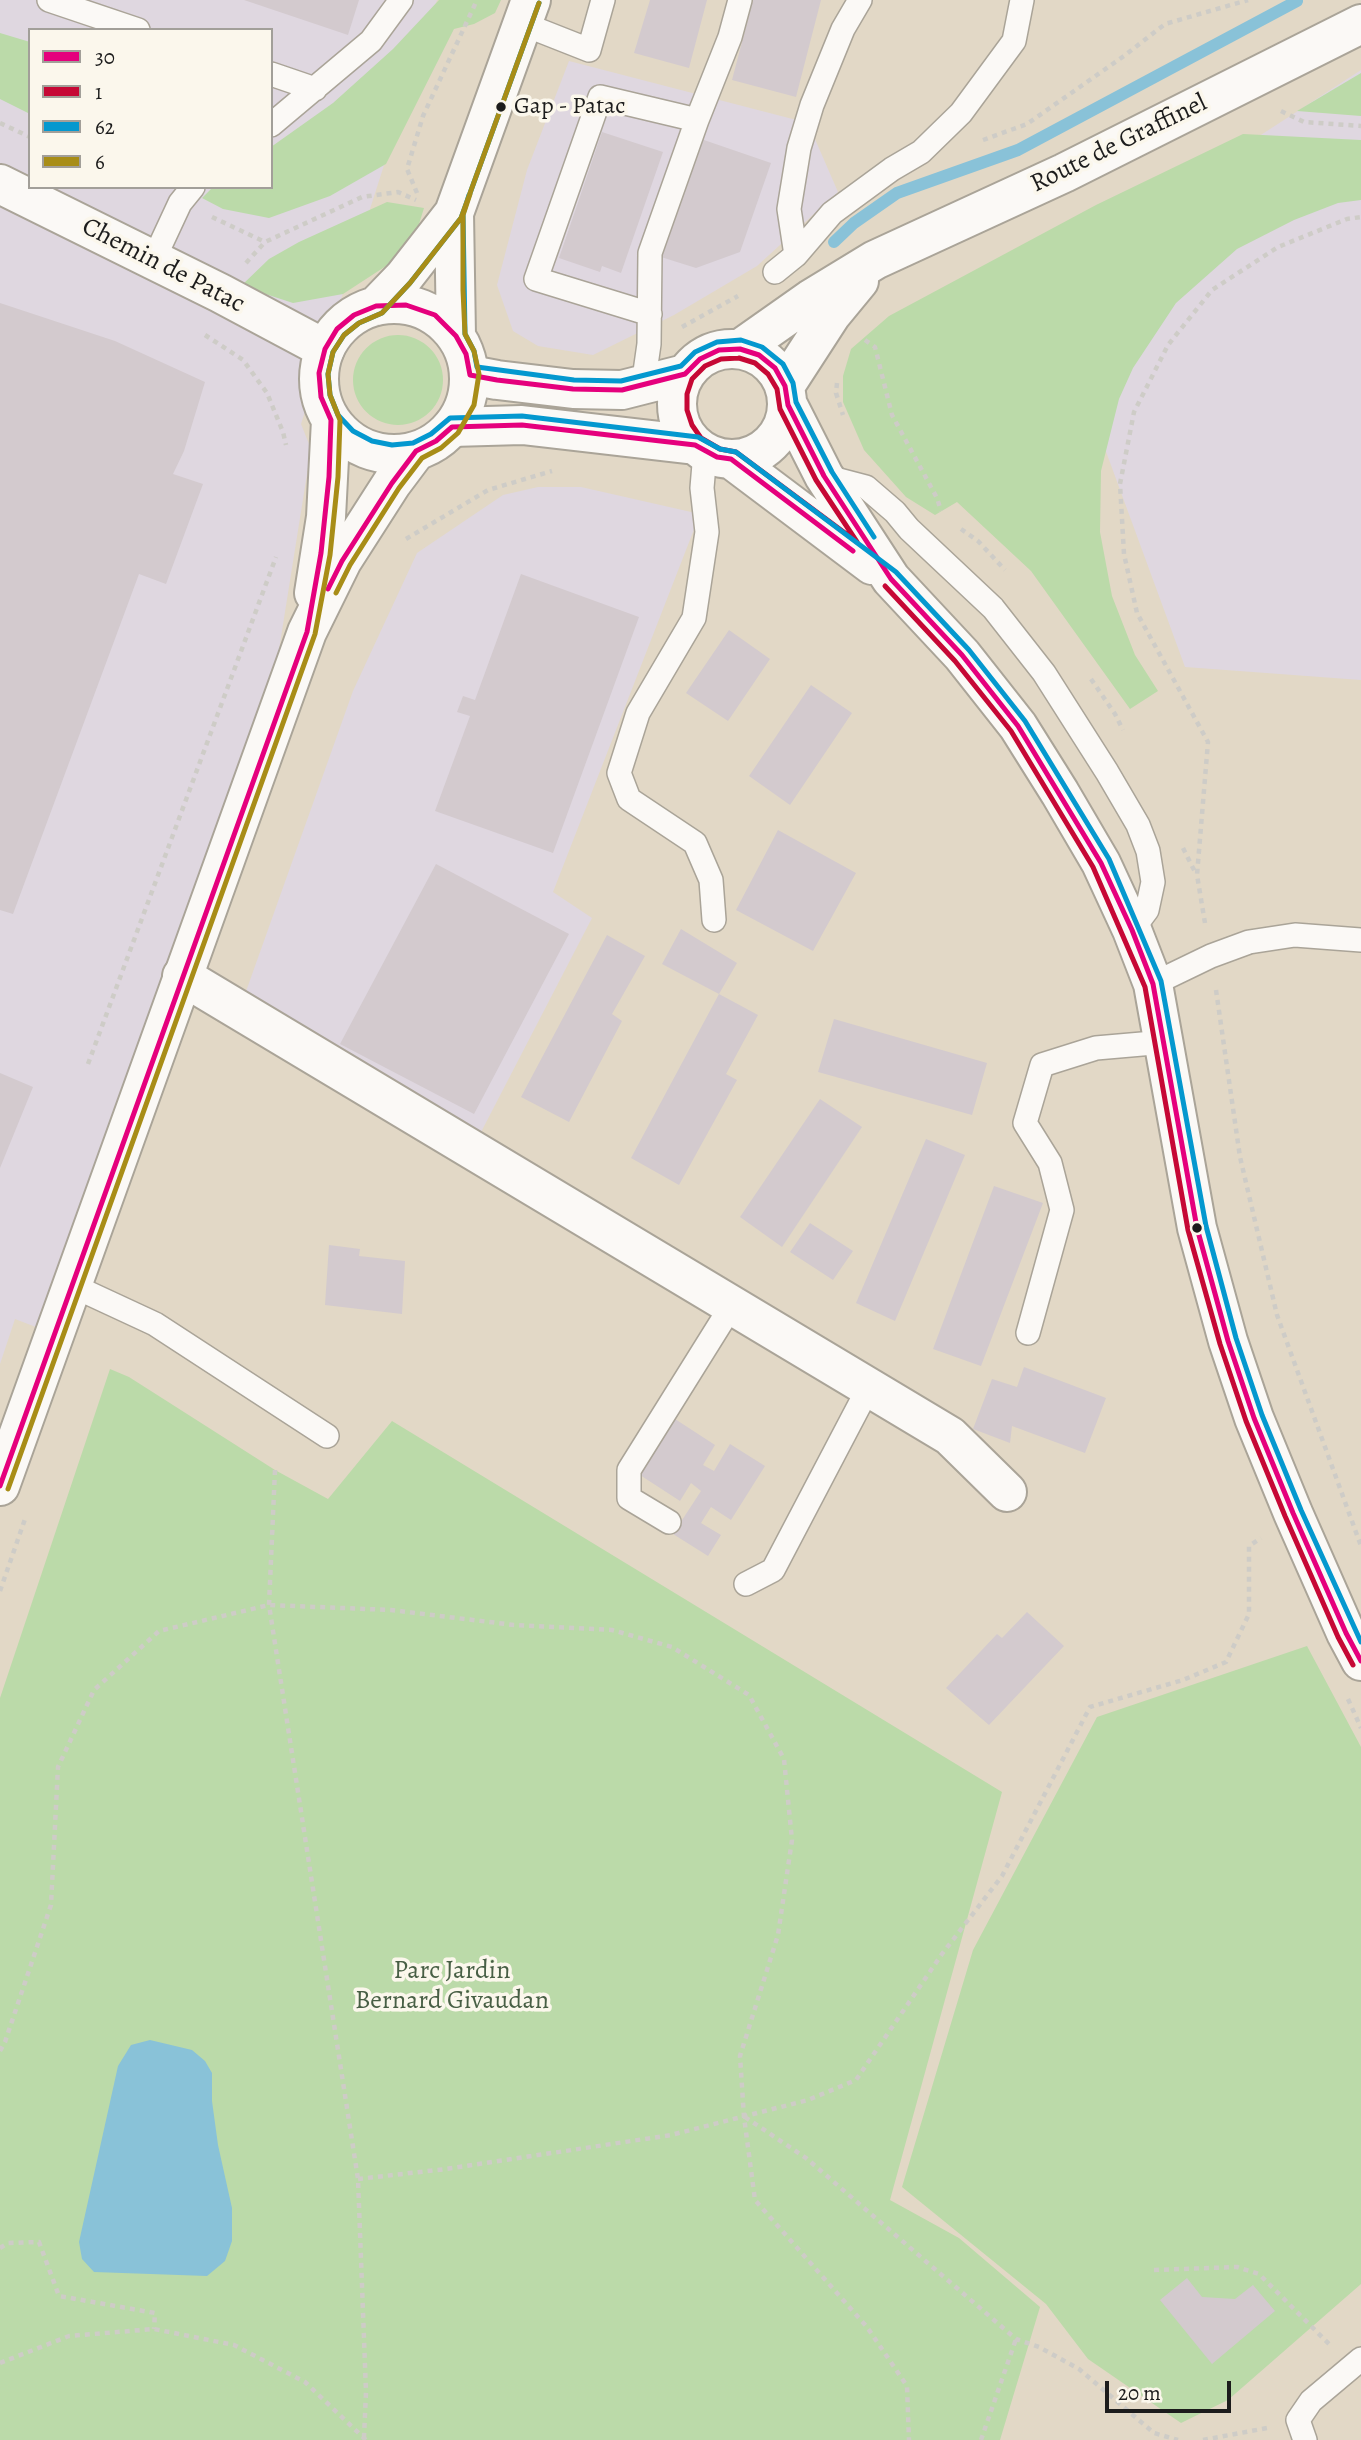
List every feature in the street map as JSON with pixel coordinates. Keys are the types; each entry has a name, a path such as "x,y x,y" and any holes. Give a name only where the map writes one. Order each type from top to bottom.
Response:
{"street":[{"path":"376,306 404,277 454,213 527,12"},
{"name":"Route de Graffinel","path":"740,349 811,299 876,260 1064,173 1361,24"},
{"name":"Chemin de Patac","path":"0,184 220,293 325,349"},
{"path":"454,213 456,337"},
{"name":"Route de Graffinel","path":"787,395 831,315 876,260"},
{"path":"406,305 435,316 456,337 466,354 470,374 466,402 452,427 436,441 416,451 392,454 369,449 348,438 331,420 321,397 319,373 325,349 337,330 354,315 376,306 406,305"},
{"path":"891,579 711,452 684,429 678,411 678,392 685,374 700,359 719,350 740,349 760,355 775,369 824,476 891,579 962,655 1018,726 1101,863 1153,984 1197,1228 1228,1341 1254,1418 1293,1513 1361,1661"},
{"path":"470,374 573,389 622,390 685,374"},
{"path":"452,427 522,425 752,456 771,444 783,426 787,395"},
{"path":"307,632 321,554 329,477 331,420"},
{"path":"0,1486 307,632 342,561 416,451"},
{"path":"182,976 950,1436 1007,1492"}],"lane":[{"path":"49,0 132,28"},
{"path":"273,123 372,41 401,0"},
{"path":"527,12 589,50 603,0"},
{"path":"643,386 649,344 650,253 697,120 730,37 740,0"},
{"path":"796,255 789,209 799,148 812,105 843,29 860,0"},
{"path":"775,272 796,255 832,213 892,169 921,152 961,113 1014,41 1022,0"},
{"path":"273,75 315,89"},
{"path":"650,314 536,279 600,97 697,120"},
{"path":"153,261 180,203 192,189"},
{"path":"711,452 702,488 707,532 694,618 638,713 619,773 629,799 695,843 711,880 714,920"},
{"path":"824,476 866,487 895,512 909,529 993,608 1044,673 1138,825 1148,851 1153,882 1147,910 1132,930"},
{"path":"1153,984 1211,956 1249,942 1295,935 1361,940"},
{"path":"1028,1333 1062,1210 1050,1163 1025,1123 1042,1065 1096,1048 1165,1042"},
{"path":"71,1285 155,1324 327,1436"},
{"path":"669,1522 629,1498 629,1470 732,1305"},
{"path":"747,1584 773,1570 869,1387"},
{"path":"1298,2433 1311,2401 1355,2364"}],"path":[{"path":"289,457 284,432 267,393 243,360 200,331 220,293 265,242 362,197 398,192 421,202 407,169 423,116 477,0"},
{"path":"921,152 964,147 1027,124 1124,56 1164,24 1248,0"},
{"path":"1273,107 1304,122 1361,126"},
{"path":"0,124 28,135"},
{"path":"1361,216 1278,247 1212,290 1168,345 1134,412 1119,484 1124,554 1138,613 1208,742 1197,875 1240,1157 1276,1315 1361,1546"},
{"path":"864,339 875,347 892,415 937,498 943,517"},
{"path":"838,371 836,393 843,417"},
{"path":"398,544 488,490 553,471 563,471"},
{"path":"88,1064 282,540 321,554"},
{"path":"275,1469 269,1605 358,2179 366,2392 365,2439"},
{"path":"358,2179 446,2169 658,2137 808,2100 856,2080 942,1954 1002,1876 1090,1707 1184,1681 1226,1662 1249,1614 1248,1546 1270,1531"},
{"path":"0,2052 51,1905 58,1767 94,1690 159,1632 269,1605 391,1610 514,1625 612,1630 672,1647 749,1695 784,1759 792,1840 778,1935 740,2056 744,2117 755,2200 867,2327 907,2386 909,2440"},
{"path":"744,2117 806,2158 1016,2339 1040,2347 1079,2369 1154,2432 1178,2440"},
{"path":"0,2248 8,2243 39,2242 59,2296 155,2313 154,2329"},
{"path":"1154,2270 1237,2267 1259,2274 1355,2364"},
{"path":"0,2363 69,2336 154,2329 234,2345 305,2382 365,2439"},
{"path":"981,2440 1016,2339"},
{"path":"1203,2440 1255,2431 1298,2433"}],"shaded area":[{"path":"0,0 437,0 301,424 311,449 277,662 41,1329 15,1319 0,1364"},
{"path":"569,61 808,123 838,192 757,266 674,315 593,355 538,346 513,331 497,285 527,170"},
{"path":"1361,70 1361,680 1185,667 1042,277"},
{"path":"538,487 581,487 700,514 553,892 592,918 479,1136 244,997 353,691 417,553 503,495"}],"green space":[{"path":"439,0 501,0 495,13 474,24 454,29 386,164 330,196 269,218 223,209 202,198 211,189 273,189 273,146 333,103 393,49"},
{"path":"0,33 28,41 28,113 0,99"},
{"path":"1361,73 1361,116 1297,111"},
{"path":"1243,134 1361,140 1361,200 1338,203 1294,220 1237,249 1176,303 1133,368 1119,399 1101,471 1100,532 1112,596 1135,655 1158,691 1130,709 1031,571 957,502 935,515 906,497 864,450 843,402 843,376 851,349 889,316 1096,205"},
{"path":"387,202 424,208 419,224 407,247 386,266 343,294 293,303 241,286 269,259 299,242"},
{"path":"389,335 407,335 423,342 436,355 443,371 443,389 436,405 423,418 407,425 389,425 373,418 360,405 353,389 353,371 360,355 373,342"},
{"name":"Parc Jardin Bernard Givaudan","path":"110,1369 129,1377 275,1470 328,1499 392,1421 1002,1792 890,2200 959,2238 1040,2307 1000,2440 0,2440 0,1698"},
{"path":"1307,1646 1361,1747 1361,2284 1228,2400 1181,2423 1088,2359 1046,2304 902,2187 973,1950 1097,1717"}],"water":[{"path":"150,2040 192,2050 205,2061 212,2073 212,2101 218,2145 232,2208 232,2241 225,2261 207,2276 94,2272 82,2259 79,2242 118,2066 131,2045"}],"building":[{"path":"244,0 359,0 348,35"},
{"path":"650,0 707,0 689,68 634,53"},
{"path":"753,0 821,0 796,97 732,80"},
{"path":"602,132 663,152 621,273 602,266 600,272 559,258"},
{"path":"701,139 771,163 740,252 696,268 661,257"},
{"path":"0,303 115,341 205,382 184,451 173,474 203,484 166,584 139,574 13,914 0,910"},
{"path":"521,574 639,617 553,853 435,811 470,716 457,712 463,696 475,700"},
{"path":"729,630 770,659 728,721 686,693"},
{"path":"811,685 852,713 790,805 749,776"},
{"path":"778,830 856,873 813,951 736,910"},
{"path":"436,864 569,934 474,1114 340,1044"},
{"path":"681,929 737,963 719,994 662,964"},
{"path":"607,935 645,956 612,1014 622,1021 569,1122 521,1097"},
{"path":"719,994 758,1015 726,1074 737,1080 679,1185 631,1158"},
{"path":"834,1019 987,1063 972,1115 818,1072"},
{"path":"0,1073 33,1087 0,1168"},
{"path":"820,1099 862,1127 782,1247 740,1217"},
{"path":"926,1139 965,1155 895,1321 856,1303"},
{"path":"994,1186 1043,1203 981,1366 933,1349"},
{"path":"810,1223 853,1251 833,1280 790,1252"},
{"path":"329,1245 360,1249 359,1256 405,1261 402,1314 325,1305"},
{"path":"1024,1367 1106,1398 1085,1453 1012,1426 1010,1443 973,1429 992,1379 1017,1387"},
{"path":"675,1419 715,1445 703,1465 714,1471 730,1444 765,1466 731,1520 711,1507 701,1523 721,1535 708,1556 673,1534 701,1491 691,1483 680,1501 640,1475"},
{"path":"1027,1612 1064,1646 989,1725 946,1688 997,1634 1002,1638"},
{"path":"1187,2278 1202,2297 1235,2299 1253,2285 1275,2311 1212,2364 1160,2300"}],"waterway":[{"path":"834,242 854,223 897,193 1018,150 1297,1"}],"transit line":[{"name":"62","path":"539,3 461,218 410,283 382,313 359,323 344,335 333,352 328,374 330,395 338,415 353,431 372,441 392,445 413,443 431,434 450,418 522,416 698,437 720,449 736,452 896,572 969,650 1025,721 1109,859 1161,981 1206,1226 1236,1338 1262,1415 1301,1510 1361,1642"},
{"name":"6","path":"8,1489 315,634 330,555 338,477 340,420 330,395 328,374 333,352 344,335 359,323 382,313 410,283 461,218 539,3"},
{"name":"6","path":"336,593 350,565 399,488 422,458 441,448 458,433 474,405 479,374 474,351 465,334 463,290 463,215 470,194"},
{"name":"62","path":"469,195 463,214 465,334 474,351 477,367 574,380 621,381 681,366 695,352 717,342 741,340 762,347 783,364 793,383 796,402 832,472 874,537"},
{"name":"30","path":"0,1486 307,632 321,553 329,477 331,420 321,397 319,373 325,349 337,329 354,315 376,306 406,305 435,315 456,336 466,354 470,375 497,380 573,389 622,390 685,374 700,359 719,350 740,349 759,355 775,368 785,386 788,405 824,476 891,579 962,655 1018,726 1101,863 1132,930 1153,984 1197,1228 1228,1341 1254,1418 1293,1513 1361,1661"},
{"name":"1","path":"739,358 755,363 768,374 777,389 780,409 816,480 857,542 736,452 720,449 701,438 692,425 687,410 687,394 692,379 705,366 721,359 739,358"},
{"name":"30","path":"328,589 342,561 416,451 436,441 452,427 522,425 695,445 717,457 731,459 853,551"},
{"name":"1","path":"885,586 955,661 1011,731 1093,867 1145,987 1188,1230 1220,1344 1246,1421 1285,1516 1353,1665"}],"place":[{"name":"Gap - Patac","path":"501,107"}]}
